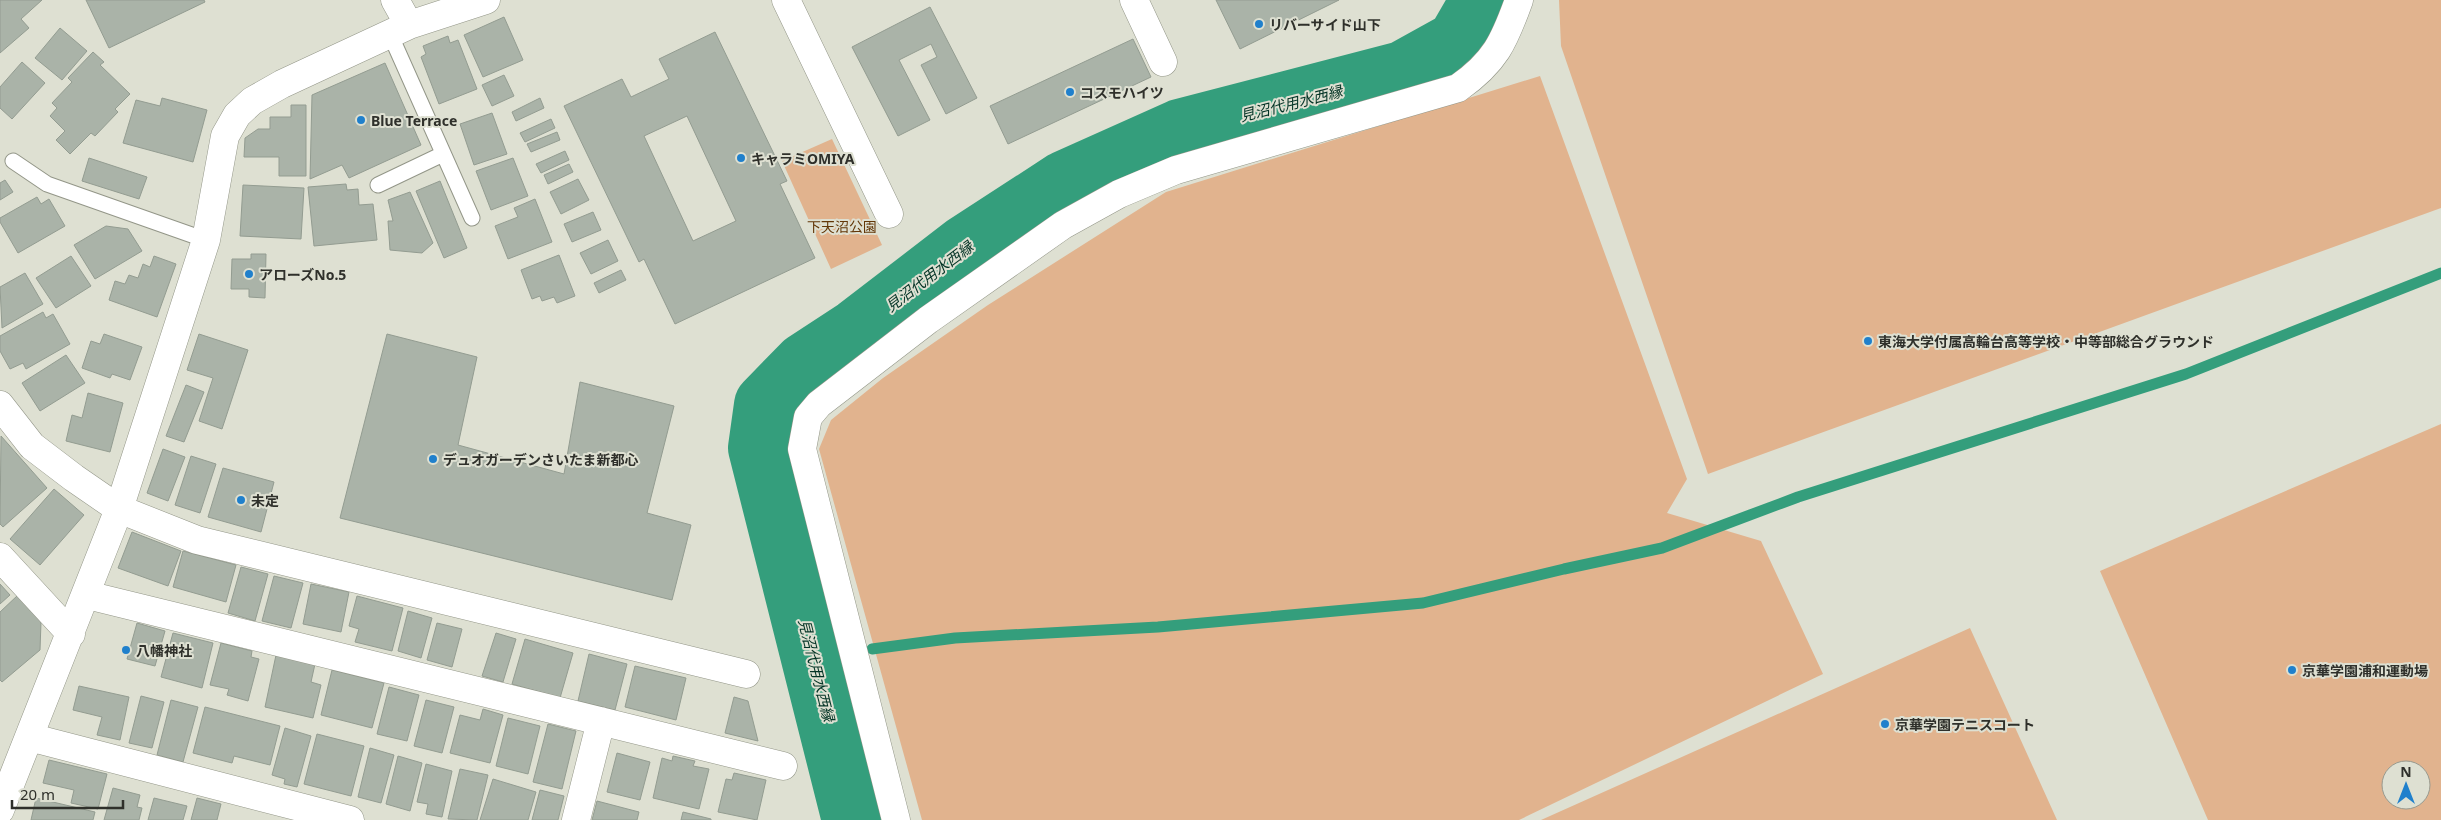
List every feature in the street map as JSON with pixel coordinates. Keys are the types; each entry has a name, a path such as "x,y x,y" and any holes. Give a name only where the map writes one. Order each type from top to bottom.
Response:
{"street":[{"path":"395,0 399,30"},
{"path":"0,810 87,595 119,509 206,240 225,136 237,115 252,101 282,84 399,30 486,0"},
{"path":"786,0 889,214"},
{"path":"1134,0 1163,62"},
{"path":"896,820 802,449 808,417 819,404 928,320 1063,225 1119,194 1176,170 1458,88 1479,73 1495,55 1509,28 1519,0"},
{"path":"0,405 32,446 119,509 197,540 746,674"},
{"path":"0,557 71,634"},
{"path":"87,595 783,766"},
{"path":"576,820 601,721"},
{"path":"29,737 294,813 350,820"}],"lane":[{"path":"399,30 443,154 472,218"},
{"path":"378,185 443,154"},
{"path":"13,161 47,184 206,240"}],"green space":[{"name":"東海大学付属高輪台高等学校・中等部総合グラウンド","path":"1559,0 2441,0 2441,208 1708,474 1561,46"},
{"path":"1540,76 1687,479 1667,513 1761,541 1823,674 1519,820 922,820 819,449 831,420 883,378 988,305 1166,192"},
{"name":"下天沼公園","path":"832,139 882,245 831,269 782,161"},
{"name":"京華学園浦和運動場","path":"2441,424 2441,820 2208,820 2100,571"},
{"name":"京華学園テニスコート","path":"1970,628 2057,820 1541,820"}],"building":[{"path":"0,0 42,0 21,19 29,28 0,53"},
{"path":"86,0 204,0 205,2 109,48"},
{"name":"リバーサイド山下","path":"1216,0 1339,0 1240,49"},
{"path":"930,7 977,98 946,114 921,65 937,57 931,44 899,60 930,120 898,136 852,47"},
{"path":"504,17 523,60 483,77 464,35"},
{"path":"60,28 87,51 62,80 35,58"},
{"name":"キャラミOMIYA","path":"715,32 787,181 780,184 815,258 675,324 644,259 639,262 564,106 622,79 631,97 669,79 659,59","holes":["687,116 736,221 693,241 644,136"]},
{"path":"448,36 450,43 458,40 477,89 439,104 421,57 426,54 423,46"},
{"name":"コスモハイツ","path":"1133,39 1151,77 1008,144 990,106"},
{"path":"93,52 104,62 100,65 130,94 115,109 118,112 95,136 91,133 70,154 56,140 65,131 50,116 57,108 52,103 72,82 68,78"},
{"path":"22,62 45,83 12,119 0,108 0,87"},
{"name":"Blue Terrace","path":"385,63 421,145 349,178 342,165 310,179 312,95"},
{"path":"504,75 514,96 492,106 482,85"},
{"path":"162,98 207,110 193,162 123,143 136,100 160,106"},
{"path":"540,98 544,108 516,121 512,112"},
{"path":"291,105 306,105 306,176 279,176 279,157 244,157 245,138 258,129 270,129 270,117 291,117"},
{"path":"492,113 507,154 474,165 460,124"},
{"path":"551,119 555,128 525,142 520,133"},
{"path":"557,132 560,140 531,152 527,144"},
{"path":"565,151 569,160 541,173 536,164"},
{"path":"89,158 147,177 139,199 82,181"},
{"path":"513,158 528,196 491,210 476,171"},
{"path":"569,164 573,172 548,184 544,175"},
{"path":"578,179 589,200 561,214 550,192"},
{"path":"5,180 13,192 0,200 0,183"},
{"path":"440,181 467,248 444,258 416,191"},
{"path":"346,184 347,190 358,189 359,205 373,204 377,240 314,246 308,187"},
{"path":"243,185 304,188 301,239 240,236"},
{"path":"410,192 433,243 422,253 390,250 388,221 393,221 388,200"},
{"path":"37,197 41,204 49,199 65,226 18,253 0,222 0,218"},
{"path":"535,199 552,242 508,259 495,226 518,217 514,208"},
{"path":"593,212 601,230 572,242 564,224"},
{"path":"106,226 128,229 142,251 95,279 74,245"},
{"path":"608,240 618,261 591,274 580,253"},
{"name":"アローズNo.5","path":"251,254 266,254 265,298 249,297 249,289 231,289 232,259 251,259"},
{"path":"559,255 575,296 557,303 554,297 542,301 540,296 532,299 521,270"},
{"path":"71,256 91,286 56,308 36,278"},
{"path":"154,256 176,264 157,317 109,300 115,281 125,284 129,275 138,278 143,264 150,267"},
{"path":"621,270 626,280 599,293 594,283"},
{"path":"25,273 43,304 2,328 0,287"},
{"path":"43,312 46,318 53,314 70,344 26,369 23,363 10,369 0,351 0,336"},
{"path":"104,334 142,347 130,380 112,374 110,378 82,368 91,341 100,344"},
{"path":"199,334 248,350 222,429 199,421 213,378 187,370"},
{"name":"デュオガーデンさいたま新都心","path":"387,334 477,357 458,445 564,474 580,382 674,406 647,513 691,525 672,600 340,518"},
{"path":"66,355 85,383 40,411 22,383"},
{"path":"186,385 204,392 184,442 166,436"},
{"path":"88,393 123,403 110,452 66,441 72,415 82,418"},
{"path":"1,436 47,488 3,527 0,524"},
{"path":"163,449 185,457 168,501 147,493"},
{"path":"191,456 216,464 200,513 175,505"},
{"name":"未定","path":"223,468 274,482 261,532 208,517"},
{"path":"54,489 84,515 40,565 10,539"},
{"path":"132,532 181,551 168,586 118,568"},
{"path":"183,551 236,565 226,602 173,587"},
{"path":"241,567 268,574 255,621 228,613"},
{"path":"274,576 303,583 291,628 262,621"},
{"path":"0,584 10,595 0,604"},
{"path":"311,584 349,592 341,632 303,624"},
{"path":"18,595 41,622 40,650 2,682 0,680 0,612"},
{"path":"357,596 403,608 392,651 355,642 359,629 349,626"},
{"path":"408,611 432,618 421,658 398,651"},
{"path":"137,623 165,631 155,666 127,659"},
{"path":"437,623 462,629 452,667 427,660"},
{"path":"173,633 213,643 202,688 161,677"},
{"path":"496,633 516,639 503,682 482,676"},
{"path":"525,639 573,653 560,698 512,684"},
{"path":"221,643 252,651 251,657 259,659 248,701 227,695 229,689 210,685"},
{"path":"589,654 627,664 615,710 578,701"},
{"path":"276,655 315,664 311,682 321,685 313,718 265,707"},
{"path":"635,666 686,678 676,720 625,707"},
{"path":"332,670 384,683 372,728 321,715"},
{"path":"79,686 129,697 120,740 97,735 102,717 73,710"},
{"path":"389,687 419,695 407,741 377,734"},
{"path":"141,696 164,702 152,748 129,743"},
{"path":"734,697 748,701 758,741 725,733"},
{"path":"171,700 198,707 183,762 157,755"},
{"path":"426,700 454,707 442,753 414,746"},
{"path":"205,707 280,726 270,765 234,756 232,763 193,753"},
{"path":"483,709 503,715 490,763 450,753 460,715 480,720"},
{"path":"508,718 540,726 528,774 496,766"},
{"path":"548,724 576,731 562,789 533,782"},
{"path":"285,728 311,736 297,787 284,784 285,779 272,775"},
{"path":"317,734 364,746 351,796 304,784"},
{"path":"370,748 394,755 381,803 358,797"},
{"path":"617,753 650,762 640,800 607,792"},
{"path":"398,756 422,763 410,811 386,804"},
{"path":"673,756 695,761 693,766 709,769 699,809 653,798 662,758 672,761"},
{"path":"49,760 107,774 98,809 71,803 74,790 43,783"},
{"path":"426,764 452,771 442,817 426,814 428,804 417,802"},
{"path":"460,769 488,775 477,820 448,819"},
{"path":"734,773 766,780 757,820 718,812 726,779 732,780"},
{"path":"493,779 536,792 528,820 480,820"},
{"path":"113,788 140,795 137,807 142,808 139,820 104,820"},
{"path":"540,790 564,796 558,820 532,820"},
{"path":"36,798 95,812 93,820 31,820"},
{"path":"154,798 187,806 183,820 148,820"},
{"path":"197,798 221,804 217,820 191,820"},
{"path":"597,801 639,812 637,820 592,820"},
{"path":"683,812 711,819 711,820 681,820"}],"waterway":[{"name":"見沼代用水西縁","path":"855,820 761,448 767,405 806,365 858,331 966,248 1066,183 1180,132 1403,74 1459,43 1484,0"},
{"path":"872,649 955,638 1158,627 1423,603 1564,569 1662,548 1798,497 2186,374 2441,273"}],"place":[{"name":"リバーサイド山下","path":"1259,24"},
{"name":"コスモハイツ","path":"1070,92"},
{"name":"Blue Terrace","path":"361,120"},
{"name":"キャラミOMIYA","path":"741,158"},
{"name":"アローズNo.5","path":"249,274"},
{"name":"東海大学付属高輪台高等学校・中等部総合グラウンド","path":"1868,341"},
{"name":"デュオガーデンさいたま新都心","path":"433,459"},
{"name":"未定","path":"241,500"},
{"name":"八幡神社","path":"126,650"},
{"name":"京華学園浦和運動場","path":"2292,670"},
{"name":"京華学園テニスコート","path":"1885,724"}]}
